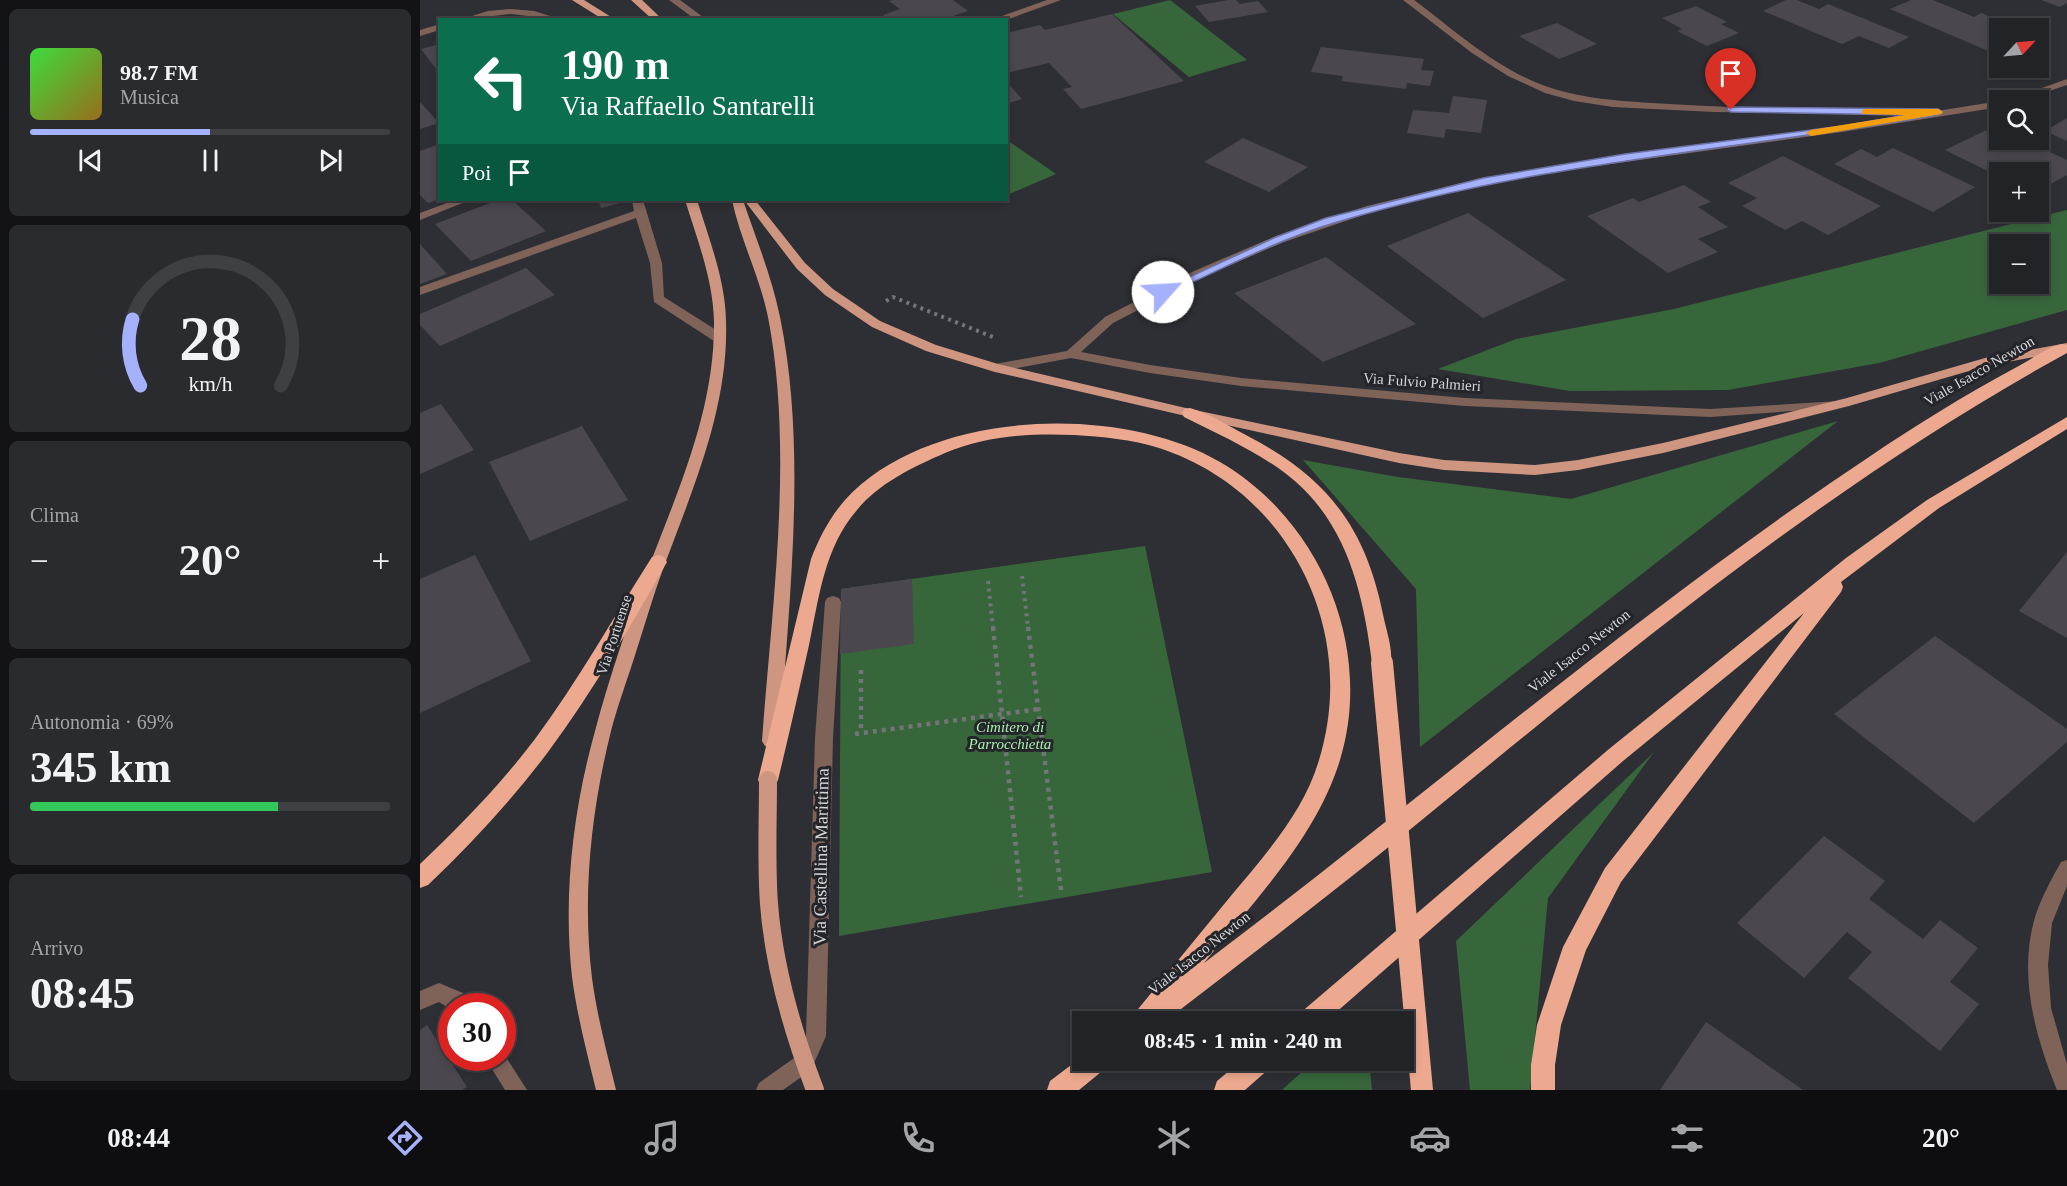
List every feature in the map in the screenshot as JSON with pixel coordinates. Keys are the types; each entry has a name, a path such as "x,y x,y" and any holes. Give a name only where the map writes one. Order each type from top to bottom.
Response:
{"highway":[{"name":"Viale Isacco Newton","path":"1161,1011 1369,849 1561,694 1760,540 1878,458 2000,383 2065,350"},
{"path":"1190,413 1292,470 1319,495 1340,522 1355,548 1365,574 1373,601 1382,663 1422,1090"},
{"path":"1320,1011 1616,755 1852,563 1933,504 2067,422"},
{"path":"768,780 820,562 835,526 859,496 908,463 942,447 1007,431 1053,428 1120,434 1170,446 1211,465 1238,482 1263,503 1290,531 1313,567 1329,606 1340,668 1340,706 1330,761 1315,795 1282,848 1258,880 1151,1011"},
{"path":"420,878 493,805 537,751 574,699 658,562"},
{"path":"1543,1090 1543,1065 1549,1025 1575,947 1613,875 1852,563"},
{"path":"1059,1090 1083,1071"},
{"path":"1226,1090 1248,1071"}],"main road":[{"path":"577,0 608,18"},
{"path":"636,0 657,18"},
{"name":"Via Portuense","path":"606,1090 592,1034 582,977 578,919 581,859 588,798 604,730 658,562 709,426 720,338 718,304 714,278 691,201"},
{"path":"737,201 765,279 774,317 785,394 786,516 768,780 768,858 774,937 786,1007 815,1090"},
{"path":"750,201 801,266 829,292 851,309 900,336 939,351 996,368 1190,413 1399,458 1444,465 1535,470 1578,465 1663,448 1849,402 1985,362 2065,350"}],"street":[{"path":"674,0 694,11 701,18"},
{"path":"1001,18 1056,0"},
{"path":"1408,0 1497,65 1522,80 1549,92 1578,99 1687,109 1938,112"},
{"path":"470,18 511,10 532,12 552,18"},
{"path":"420,33 438,28"},
{"path":"2043,90 2067,82"},
{"path":"1071,354 1109,320 1188,279 1280,239 1371,208 1483,181 1552,169 1842,129 1989,105"},
{"path":"420,217 461,201"},
{"path":"637,201 656,263 658,299 720,338"},
{"path":"420,291 640,213"},
{"name":"Via Fulvio Palmieri","path":"996,368 1071,354 1150,369 1241,382 1476,403 1710,413 1849,402"},
{"name":"Via Castellina Marittima","path":"766,1090 804,1063 816,1036 824,738 833,602"},
{"path":"2067,868 2043,921 2038,961 2040,1003 2046,1030 2067,1089"},
{"path":"420,1001 441,993"},
{"path":"504,1071 517,1090"}],"path":[{"path":"884,302 893,297 1000,340"},
{"path":"1022,576 1061,890"},
{"path":"988,580 1021,897"},
{"path":"861,663 861,733"},
{"path":"850,734 1039,709"}],"green space":[{"path":"1170,0 1247,60 1189,77 1113,14"},
{"path":"1008,141 1056,174 1008,195"},
{"path":"2067,210 2067,310 1879,363 1728,390 1570,391 1438,369 1516,339 1674,309 2019,222 2049,222 2049,215"},
{"path":"1838,421 1420,747 1416,589 1303,460 1398,477 1571,499"},
{"name":"Cimitero di Parrocchietta","path":"1145,546 1212,872 839,936 841,589"},
{"path":"1654,752 1548,898 1530,1090 1470,1090 1456,941"},
{"path":"1303,1071 1370,1071 1372,1090 1282,1090"}],"building":[{"path":"953,0 968,11 946,18 887,18 883,15 900,9 889,1"},
{"path":"1236,0 1240,4 1258,1 1268,12 1209,22 1195,6"},
{"path":"1786,0 1797,0 1819,9 1828,4 1909,37 1889,48 1859,36 1842,44 1763,11"},
{"path":"1911,0 1933,0 1974,17 1981,13 1993,18 1989,18 1989,48 1986,50 1890,9"},
{"path":"2041,0 2067,0 2067,3 2060,7"},
{"path":"1696,6 1727,22 1721,24 1739,33 1707,46 1677,31 1682,29 1662,18"},
{"path":"1112,14 1184,81 1081,109 1063,89 1072,87 1049,63 1008,73 1008,33 1040,25 1045,30"},
{"path":"1557,23 1597,44 1559,59 1519,36"},
{"path":"438,45 438,71 421,49"},
{"path":"1321,47 1424,59 1421,70 1434,71 1430,86 1407,83 1406,89 1341,81 1343,76 1311,72"},
{"path":"1008,83 1022,99 1008,103"},
{"path":"1453,96 1487,100 1481,133 1446,129 1444,138 1407,133 1413,110 1449,113"},
{"path":"420,102 438,123 420,129"},
{"path":"2067,118 2067,141 2049,133 2049,129"},
{"path":"1989,129 1989,150 2046,150 2067,160 2067,175 2049,185 2049,162 1989,162 1989,172 1945,150"},
{"path":"1243,138 1308,167 1269,192 1204,162"},
{"path":"438,145 438,200 428,203 420,195 420,151"},
{"path":"1893,148 1975,187 1933,212 1834,164 1861,149 1877,157"},
{"path":"1783,156 1881,206 1828,235 1802,221 1785,230 1742,206 1757,198 1728,183"},
{"path":"1684,185 1711,202 1698,207 1728,227 1698,239 1718,252 1668,273 1587,216 1633,198 1639,202"},
{"path":"495,201 513,201 546,231 471,261 435,224"},
{"path":"598,201 627,201 601,208"},
{"path":"1468,213 1566,280 1483,318 1387,246"},
{"path":"420,244 447,274 420,284"},
{"path":"1326,257 1416,324 1323,362 1234,293"},
{"path":"526,268 555,295 440,346 420,325 420,314"},
{"path":"441,404 474,450 420,474 420,413"},
{"path":"582,426 628,500 530,541 489,462"},
{"path":"2067,552 2067,638 2019,611"},
{"path":"475,555 531,661 420,713 420,579"},
{"path":"912,579 914,644 840,654 841,589"},
{"path":"1935,636 2067,729 2067,742 1974,823 1834,714"},
{"path":"1824,836 1885,881 1869,899 1923,939 1940,920 1978,948 1950,982 1979,1004 1940,1051 1848,978 1872,952 1847,932 1804,978 1737,923"},
{"path":"1706,1022 1803,1090 1660,1090"},
{"path":"427,1025 438,1042 438,1071 457,1071 467,1087 462,1090 420,1090 420,1030"}],"slow traffic":[{"path":"1811,133 1938,112 1865,112"}],"route":[{"path":"1163,292 1198,274 1329,221 1371,208 1483,181 1625,157 1842,129 1938,112 1731,110"}]}
